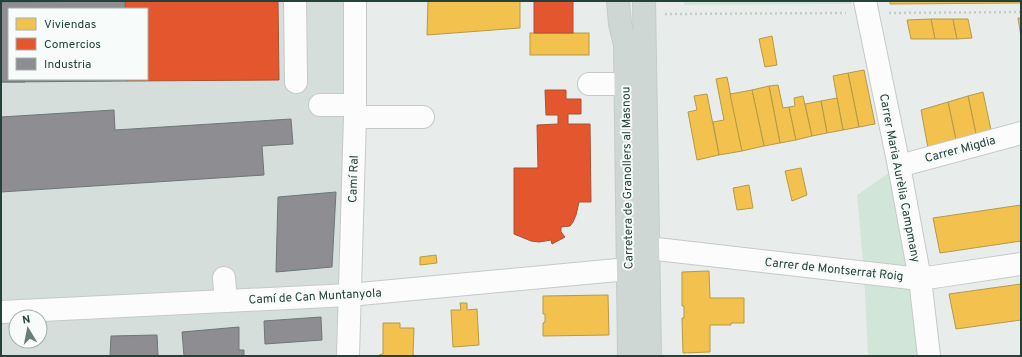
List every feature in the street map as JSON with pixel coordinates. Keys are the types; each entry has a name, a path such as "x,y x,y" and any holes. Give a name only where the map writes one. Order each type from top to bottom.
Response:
{"main road":[{"name":"Carretera de Granollers al Masnou","path":"618,1 620,24 625,44 629,356"},
{"name":"Carretera de Granollers al Masnou","path":"645,8 650,356"}],"street":[{"path":"294,1 296,82"},
{"name":"Camí Ral","path":"348,356 355,111 355,1"},
{"name":"Carrer Maria Aurèlia Campmany","path":"866,7 899,166 920,279 929,356"},
{"path":"590,84 626,84"},
{"path":"320,105 355,111 423,117"},
{"name":"Carrer Migdia","path":"899,166 1021,133"},
{"name":"Carrer de Montserrat Roig","path":"648,248 920,279 1021,264"},
{"name":"Camí de Can Muntanyola","path":"1,312 349,295 628,269"},
{"path":"224,278 226,301"}],"path":[{"path":"645,8 866,7 1021,12"}],"shaded area":[{"path":"1,1 359,1 355,356 1,356"}],"green space":[{"path":"684,1 851,1 851,4 684,5"},
{"path":"899,166 929,356 868,356 864,273 857,195"}],"building: Viviendas":[{"path":"428,1 520,1 520,28 427,35"},
{"path":"890,1 1021,1 1021,3 890,4"},
{"path":"1018,18 1021,18 1021,37"},
{"path":"931,19 953,19 957,39 935,39"},
{"path":"931,19 935,39 911,39 907,20"},
{"path":"953,19 968,19 972,38 957,39"},
{"path":"530,33 589,33 589,55 530,55"},
{"path":"772,36 777,65 765,67 759,39"},
{"path":"864,70 875,124 859,127 848,73"},
{"path":"848,73 859,127 843,130 833,76"},
{"path":"727,77 742,151 719,155 713,122 724,120 716,79"},
{"path":"778,85 783,108 789,107 796,140 780,143 769,86"},
{"path":"769,86 780,143 764,146 752,90"},
{"path":"752,90 764,146 742,151 730,94"},
{"path":"983,92 991,130 976,134 968,96"},
{"path":"707,94 719,155 697,160 688,112 697,110 694,96"},
{"path":"803,96 812,136 796,140 789,107 795,106 794,98"},
{"path":"968,96 976,134 956,140 948,102"},
{"path":"837,98 843,130 827,133 821,101"},
{"path":"821,101 827,133 812,136 805,104"},
{"path":"948,102 956,140 928,148 921,110"},
{"path":"801,168 807,195 792,201 785,171"},
{"path":"749,185 753,208 737,210 733,188"},
{"path":"1021,205 1021,241 940,253 933,218"},
{"path":"436,255 437,263 420,265 420,257"},
{"path":"709,271 710,298 744,298 744,323 731,323 731,325 710,325 710,352 683,353 682,318 684,318 684,306 682,306 682,272"},
{"path":"1021,284 1021,320 956,329 949,294"},
{"path":"608,295 609,335 543,336 545,314 543,314 543,296"},
{"path":"460,303 467,303 467,310 477,309 479,345 453,347 451,310 461,310"},
{"path":"383,323 400,323 400,328 414,328 413,355 417,356 379,356 383,354"}],"building: Comercios":[{"path":"125,1 278,1 279,80 126,81 148,80 148,8 125,8"},
{"path":"534,1 573,1 573,33 534,33"},
{"path":"545,90 566,90 566,99 581,99 581,114 568,114 568,124 590,124 591,202 579,202 573,222 570,226 561,227 561,232 565,237 552,244 551,240 539,242 531,241 514,234 514,168 538,168 537,125 558,124 558,115 546,115"}],"building: Industria":[{"path":"24,1 24,8 8,8 8,80 24,80 25,82 1,82 1,2"},
{"path":"125,1 125,8 8,8 8,80 126,81 1,82 1,2"},
{"path":"114,110 115,130 291,119 293,144 262,146 264,175 1,192 1,117"},
{"path":"336,192 332,267 276,272 278,197"},
{"path":"321,317 322,340 265,344 264,321"},
{"path":"239,327 239,350 244,350 244,356 184,356 182,332"},
{"path":"157,335 158,356 110,356 111,336"}]}
